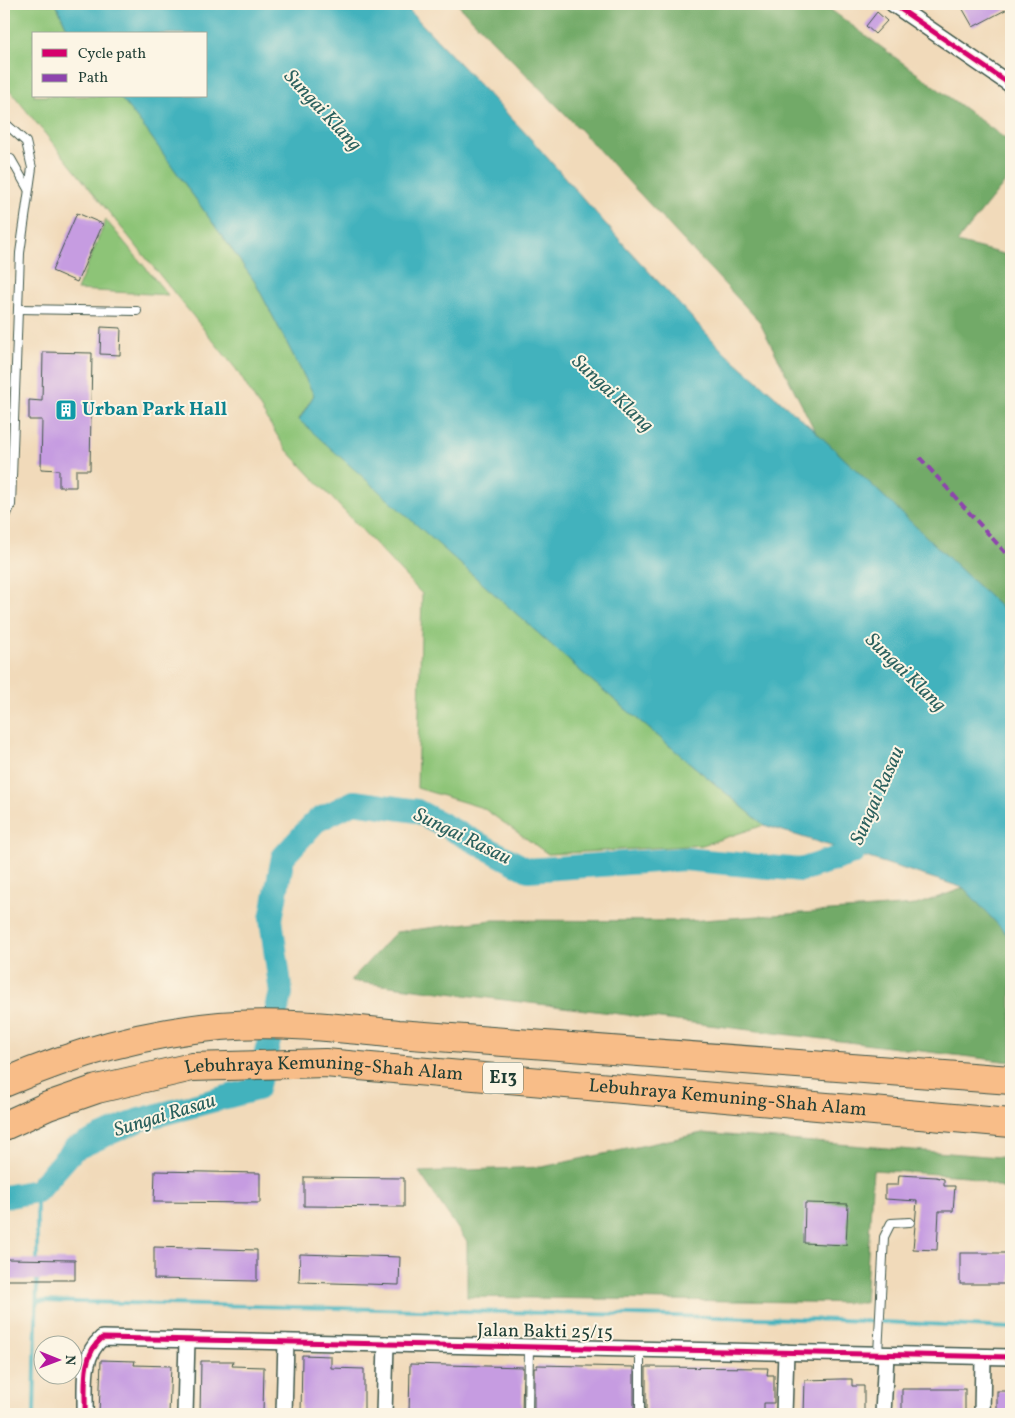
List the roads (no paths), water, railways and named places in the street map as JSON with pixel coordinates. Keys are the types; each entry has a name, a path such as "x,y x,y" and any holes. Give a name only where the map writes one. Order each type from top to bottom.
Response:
{"highway":[{"name":"Lebuhraya Kemuning-Shah Alam","path":"4,1083 51,1063 141,1038 177,1031 222,1026 327,1027 1011,1080"},
{"name":"Lebuhraya Kemuning-Shah Alam","path":"4,1126 48,1106 98,1089 183,1069 325,1063 1011,1123"}],"street":[{"path":"893,4 913,10 1011,85"},
{"name":"Jalan Bakti 25/15","path":"86,1414 87,1356 92,1346 102,1338 1011,1357"},
{"path":"185,1414 187,1340"},
{"path":"284,1414 286,1342"},
{"path":"384,1414 386,1344"},
{"path":"784,1414 786,1352"},
{"path":"882,1354 883,1414"},
{"path":"982,1414 984,1357"}],"lane":[{"path":"4,122 26,142 32,168 20,253 11,505 6,516"},
{"path":"4,156 11,159 22,175 28,191"},
{"path":"18,308 137,311"},
{"path":"882,1354 879,1338 879,1307 884,1237 891,1224 910,1222"},
{"path":"528,1414 529,1347"},
{"path":"640,1349 640,1414"}],"water":[{"name":"Sungai Klang","path":"56,4 403,4 530,138 626,247 720,348 815,431 1011,617 1011,939 964,888 764,825 585,675 299,420 314,395 255,282 147,131 121,98 208,98 208,32 69,32"}],"waterway":[{"name":"Sungai Rasau","path":"4,1197 37,1191 74,1149 139,1120 257,1089 281,993 271,919 283,857 316,821 354,802 417,811 528,870 684,859 801,870 853,853 865,824"},
{"path":"37,1191 37,1265"},
{"path":"34,1414 37,1277"},
{"path":"38,1301 840,1320 1011,1328"}],"place":[{"name":"Urban Park Hall","path":"66,410"}]}
